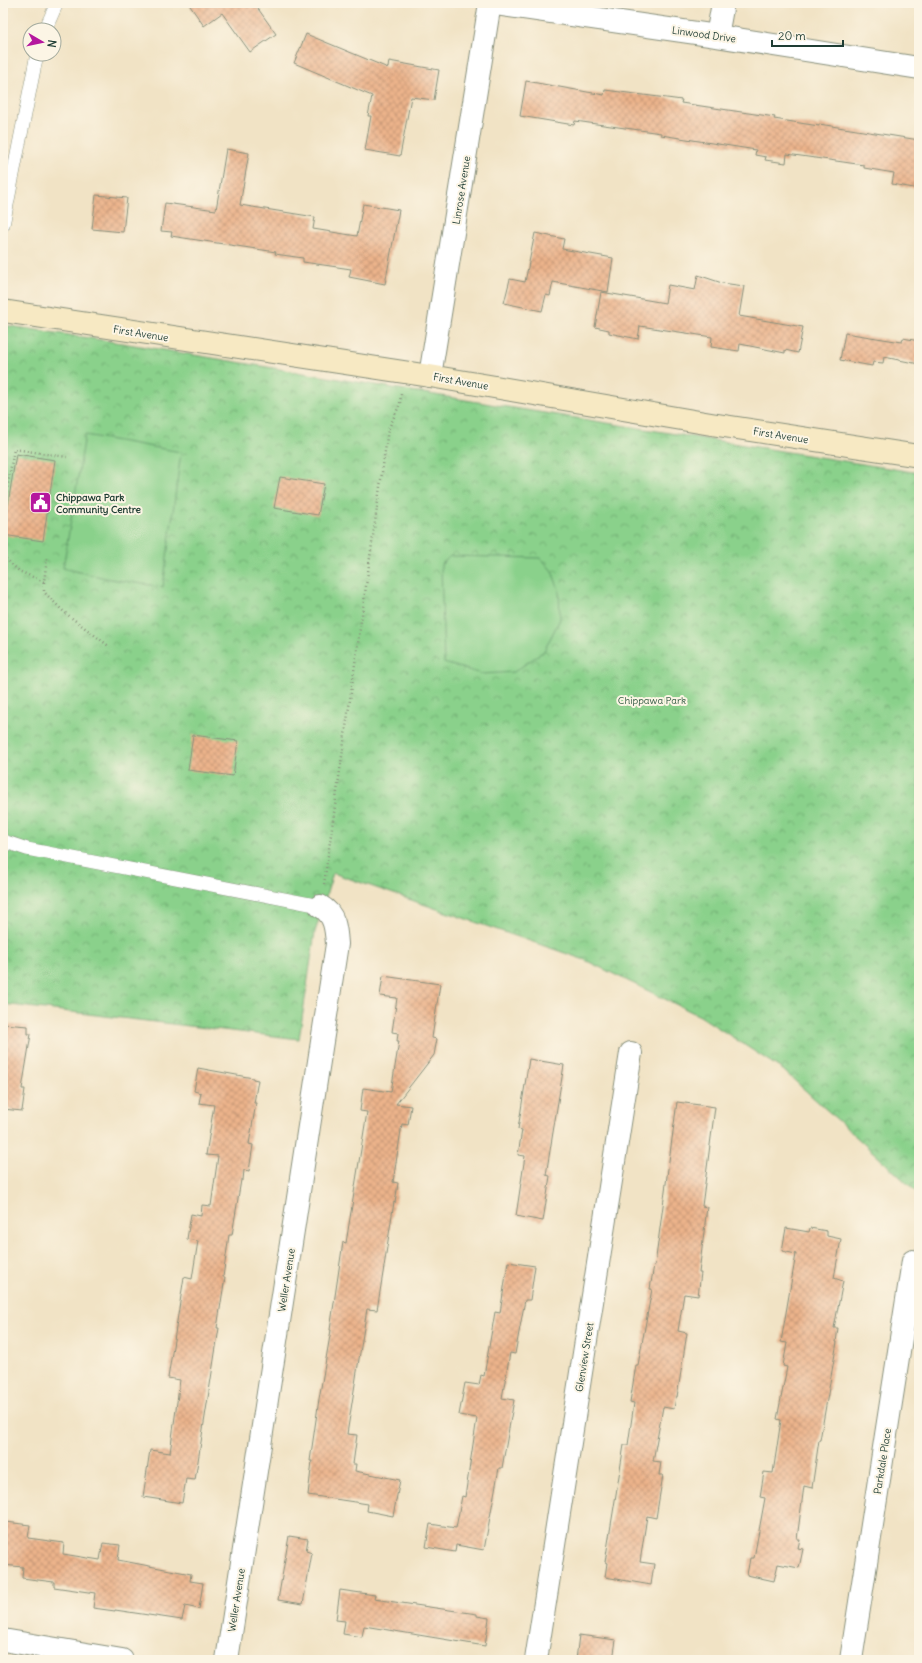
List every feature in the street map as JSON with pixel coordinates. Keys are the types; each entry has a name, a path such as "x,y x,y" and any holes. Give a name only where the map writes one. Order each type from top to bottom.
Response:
{"street":[{"name":"Linwood Drive","path":"490,3 717,36 919,68"},
{"name":"Linrose Avenue","path":"430,376 490,3"},
{"path":"717,36 723,3"},
{"name":"First Avenue","path":"3,311 430,376 711,424 919,456"},
{"name":"Weller Avenue","path":"227,1660 338,944 337,932 333,920 329,912 320,906"},
{"name":"Glenview Street","path":"536,1660 631,1053"},
{"name":"Parkdale Place","path":"851,1660 913,1261"},
{"path":"5,1639 122,1660"}],"lane":[{"path":"49,22 57,3"},
{"path":"3,225 35,62"},
{"path":"3,841 27,849 320,906"}],"path":[{"path":"320,906 326,876 388,430 400,404 404,373"},
{"path":"3,500 5,501 14,449 67,457"},
{"path":"3,556 19,571 44,582"},
{"path":"47,558 44,592 64,612 110,647"}],"green space":[{"name":"Chippawa Park","path":"3,325 122,343 919,473 919,1194 783,1070 700,1016 585,960 333,873 315,932 299,1039 3,1004"},
{"path":"85,435 181,452 163,587 110,579 63,568"},
{"path":"450,556 541,558 552,571 559,590 560,619 544,651 514,672 482,674 444,663 441,565"}],"building":[{"path":"188,3 254,3 276,34 250,52 222,13 204,26"},
{"path":"306,34 388,68 389,61 439,70 434,100 411,97 400,156 365,150 371,116 368,116 372,96 294,63"},
{"path":"526,81 604,95 605,90 682,100 681,103 775,117 774,119 819,126 819,124 919,140 919,189 892,184 894,173 864,168 864,165 787,154 786,163 765,160 766,157 755,155 756,150 661,135 661,133 575,121 574,125 520,116"},
{"path":"226,149 249,153 240,205 315,217 313,229 357,236 363,204 399,210 385,284 349,277 351,269 303,262 303,258 275,254 276,252 171,236 172,232 161,231 165,203 216,210"},
{"path":"96,195 127,198 123,232 92,229"},
{"path":"535,233 564,239 562,249 613,258 608,292 553,282 550,296 546,295 542,311 504,303 510,279 525,282"},
{"path":"698,275 722,283 744,286 739,316 803,327 798,353 785,350 785,353 740,344 739,351 711,347 712,337 640,326 638,339 609,333 609,330 595,327 601,292 665,303 668,285 695,290"},
{"path":"845,333 902,342 903,338 919,341 919,364 884,357 883,363 873,362 872,366 840,360"},
{"path":"16,454 55,460 43,541 3,535"},
{"path":"280,477 324,484 318,515 274,508"},
{"path":"193,735 238,741 233,776 188,770"},
{"path":"383,976 440,984 432,1038 437,1039 434,1055 396,1104 411,1106 408,1125 402,1124 393,1182 398,1183 377,1310 367,1309 347,1434 357,1435 353,1464 356,1464 355,1471 400,1480 393,1516 367,1511 368,1504 308,1495 312,1461 310,1461 331,1330 343,1242 346,1243 367,1112 360,1111 363,1088 391,1092 399,1041 397,1041 398,1033 392,1032 397,998 380,996"},
{"path":"3,1024 28,1026 28,1034 31,1034 22,1089 25,1089 22,1111 3,1109"},
{"path":"529,1059 564,1065 546,1175 550,1176 543,1221 516,1216 525,1156 518,1155 522,1130 518,1129"},
{"path":"198,1068 258,1080 254,1103 256,1103 249,1144 253,1145 249,1171 244,1170 232,1235 229,1235 223,1277 225,1277 217,1328 219,1328 195,1480 186,1479 182,1503 143,1497 150,1450 170,1453 180,1380 168,1378 184,1277 192,1279 198,1241 187,1239 191,1214 201,1216 202,1205 211,1206 218,1156 206,1155 214,1105 199,1103 201,1093 194,1091"},
{"path":"677,1102 715,1107 702,1206 707,1207 699,1273 701,1273 698,1296 684,1294 678,1331 687,1333 677,1397 674,1409 663,1407 653,1461 661,1462 659,1475 663,1475 656,1518 647,1516 640,1562 654,1564 651,1585 605,1577 607,1563 605,1562 624,1445 628,1445 634,1403 630,1402 652,1289 650,1289 655,1265"},
{"path":"786,1228 809,1232 810,1228 827,1231 827,1236 841,1239 834,1278 843,1281 834,1328 838,1328 837,1342 819,1440 812,1488 804,1486 797,1539 800,1539 798,1548 803,1549 799,1568 778,1564 774,1581 747,1575 750,1558 754,1558 765,1498 760,1497 764,1472 773,1473 781,1420 777,1419 787,1367 783,1366 787,1343 781,1342 796,1254 782,1251"},
{"path":"508,1262 535,1266 530,1300 525,1300 515,1354 510,1353 502,1398 514,1400 502,1468 499,1468 484,1550 456,1545 455,1552 426,1547 430,1524 456,1528 462,1496 465,1497 477,1418 459,1415 465,1383 479,1385 481,1375 484,1376 495,1312 500,1313"},
{"path":"6,1522 30,1525 28,1538 64,1543 63,1554 100,1560 103,1543 120,1545 118,1560 191,1574 190,1581 203,1583 199,1609 185,1606 182,1620 93,1608 95,1593 54,1587 54,1582 22,1578 23,1567 3,1565 3,1545"},
{"path":"289,1536 308,1539 306,1551 312,1553 303,1604 278,1600"},
{"path":"340,1590 375,1595 374,1599 477,1614 477,1616 489,1618 485,1646 364,1626 362,1637 343,1634 345,1621 336,1620"},
{"path":"579,1635 616,1640 613,1660 576,1660"}],"place":[{"name":"Chippawa Park Community Centre","path":"41,503"}]}
